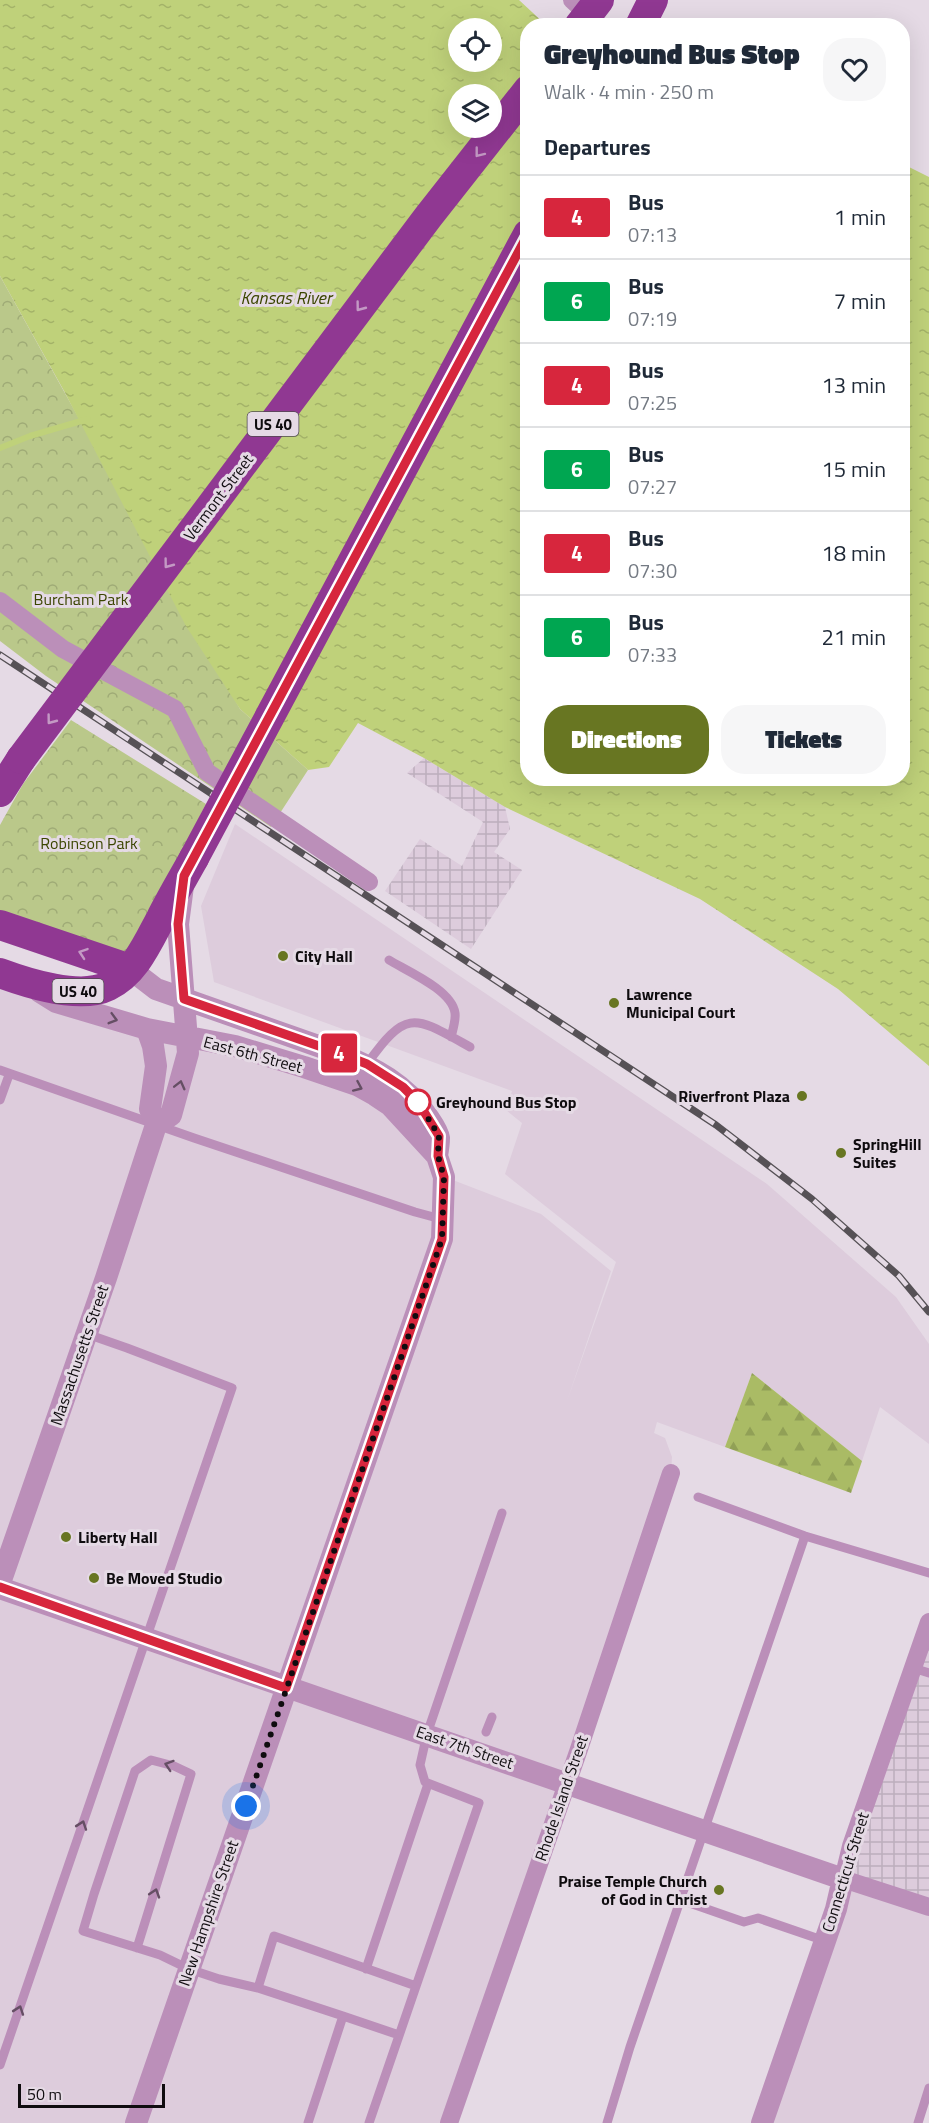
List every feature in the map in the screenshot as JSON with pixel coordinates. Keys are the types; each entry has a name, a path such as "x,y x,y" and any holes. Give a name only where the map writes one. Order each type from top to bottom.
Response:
{"highway":[{"path":"585,18 599,0"},
{"path":"644,18 653,0"},
{"name":"Vermont Street","path":"1,788 428,217 520,100"},
{"name":"Massachusetts Street","path":"130,969 142,955 520,249"},
{"path":"0,925 130,969"},
{"name":"US 40","path":"10,977 83,991 108,986 130,969"}],"street":[{"path":"572,0 591,18"},
{"path":"0,601 63,649 175,709 207,772 369,882"},
{"name":"Massachusetts Street","path":"0,1585 156,1125 171,1115 188,1053 178,924 189,867"},
{"name":"East 6th Street","path":"130,969 156,989 367,1064 388,1077 418,1102 439,1136 438,1156"},
{"name":"East 6th Street","path":"10,977 56,1002 147,1029 235,1046 357,1085 390,1105 438,1156"},
{"name":"Massachusetts Street","path":"147,1029 153,1046 156,1066 150,1110 156,1125"},
{"name":"New Hampshire Street","path":"136,2123 442,1239 444,1177 438,1156"},
{"name":"Rhode Island Street","path":"449,2123 578,1752 671,1473"},
{"name":"East 7th Street","path":"0,1585 286,1688 427,1734 929,1907"},
{"name":"Connecticut Street","path":"762,2123 836,1909 851,1846 921,1670 929,1622"}],"lane":[{"path":"389,960 445,995 455,1015 451,1036"},
{"path":"367,1064 392,1032 403,1024 418,1022 425,1024 470,1047"},
{"path":"0,1100 4,1072 444,1220"},
{"path":"0,2065 232,1388 86,1334"},
{"path":"698,1497 805,1536 929,1574"},
{"path":"369,2123 479,1803 428,1784 425,1782 420,1765 427,1734 502,1513"},
{"path":"607,2123 630,2047 805,1536"},
{"path":"486,1732 492,1717"},
{"path":"137,1948 191,1774 174,1766 151,1760 135,1771 83,1931 137,1948 160,1955 189,1969 219,1979 258,1988 399,2035"},
{"path":"366,1969 428,1784"},
{"path":"681,1900 744,1922 758,1918 825,1941"},
{"path":"258,1988 274,1936 416,1986"},
{"path":"308,2123 343,2016"},
{"path":"918,2123 929,2088"}],"shaded area":[{"path":"424,758 505,807 510,829 494,852 522,870 471,949 385,891 420,839 462,866 483,822 407,773"},
{"path":"235,824 767,1184 896,1297 929,1344 929,1444 880,1407 862,1461 752,1373 725,1447 657,1422 654,1433 665,1438 672,1457 671,1473 449,2123 0,2123 0,973 357,1085 445,1177 541,1214 611,1271 567,1401 616,1262 505,1174 522,1123 506,1110 512,1091 214,982 201,906"},
{"path":"929,1622 929,1907 843,1879"},
{"path":"843,1879 929,1907 929,2088 918,2123 762,2123"}],"green space":[{"name":"Burcham Park","path":"0,276 240,709 308,770 271,827 46,676 0,641"},
{"name":"Robinson Park","path":"71,720 206,804 159,898 125,953 0,911 0,825 23,784"},
{"path":"752,1373 862,1461 851,1493 725,1447"}],"water":[{"name":"Kansas River","path":"0,0 519,0 538,18 520,18 520,786 910,786 910,168 929,177 929,1066 838,989 700,899 505,807 424,758 358,723 329,767 308,770 240,709 186,626 64,391 0,276"}],"waterway":[{"path":"0,448 30,436 88,419"}],"railway":[{"path":"0,655 716,1125 812,1199 899,1276 929,1312"}],"bus line":[{"name":"4","path":"0,1587 286,1688 442,1239 445,1199 444,1177 438,1156 439,1136 418,1102 403,1087 367,1064 184,999 178,924 184,876 520,249"}],"place":[{"name":"City Hall","path":"283,956"},
{"name":"Lawrence Municipal Court","path":"614,1003"},
{"name":"Riverfront Plaza","path":"802,1096"},
{"name":"Greyhound Bus Stop","path":"418,1102"},
{"name":"SpringHill Suites","path":"841,1153"},
{"name":"Liberty Hall","path":"66,1537"},
{"name":"Be Moved Studio","path":"94,1578"},
{"name":"Praise Temple Church of God in Christ","path":"719,1890"}],"route":[{"path":"246,1806 442,1239 445,1199 444,1177 438,1156 439,1136 418,1102"}]}
